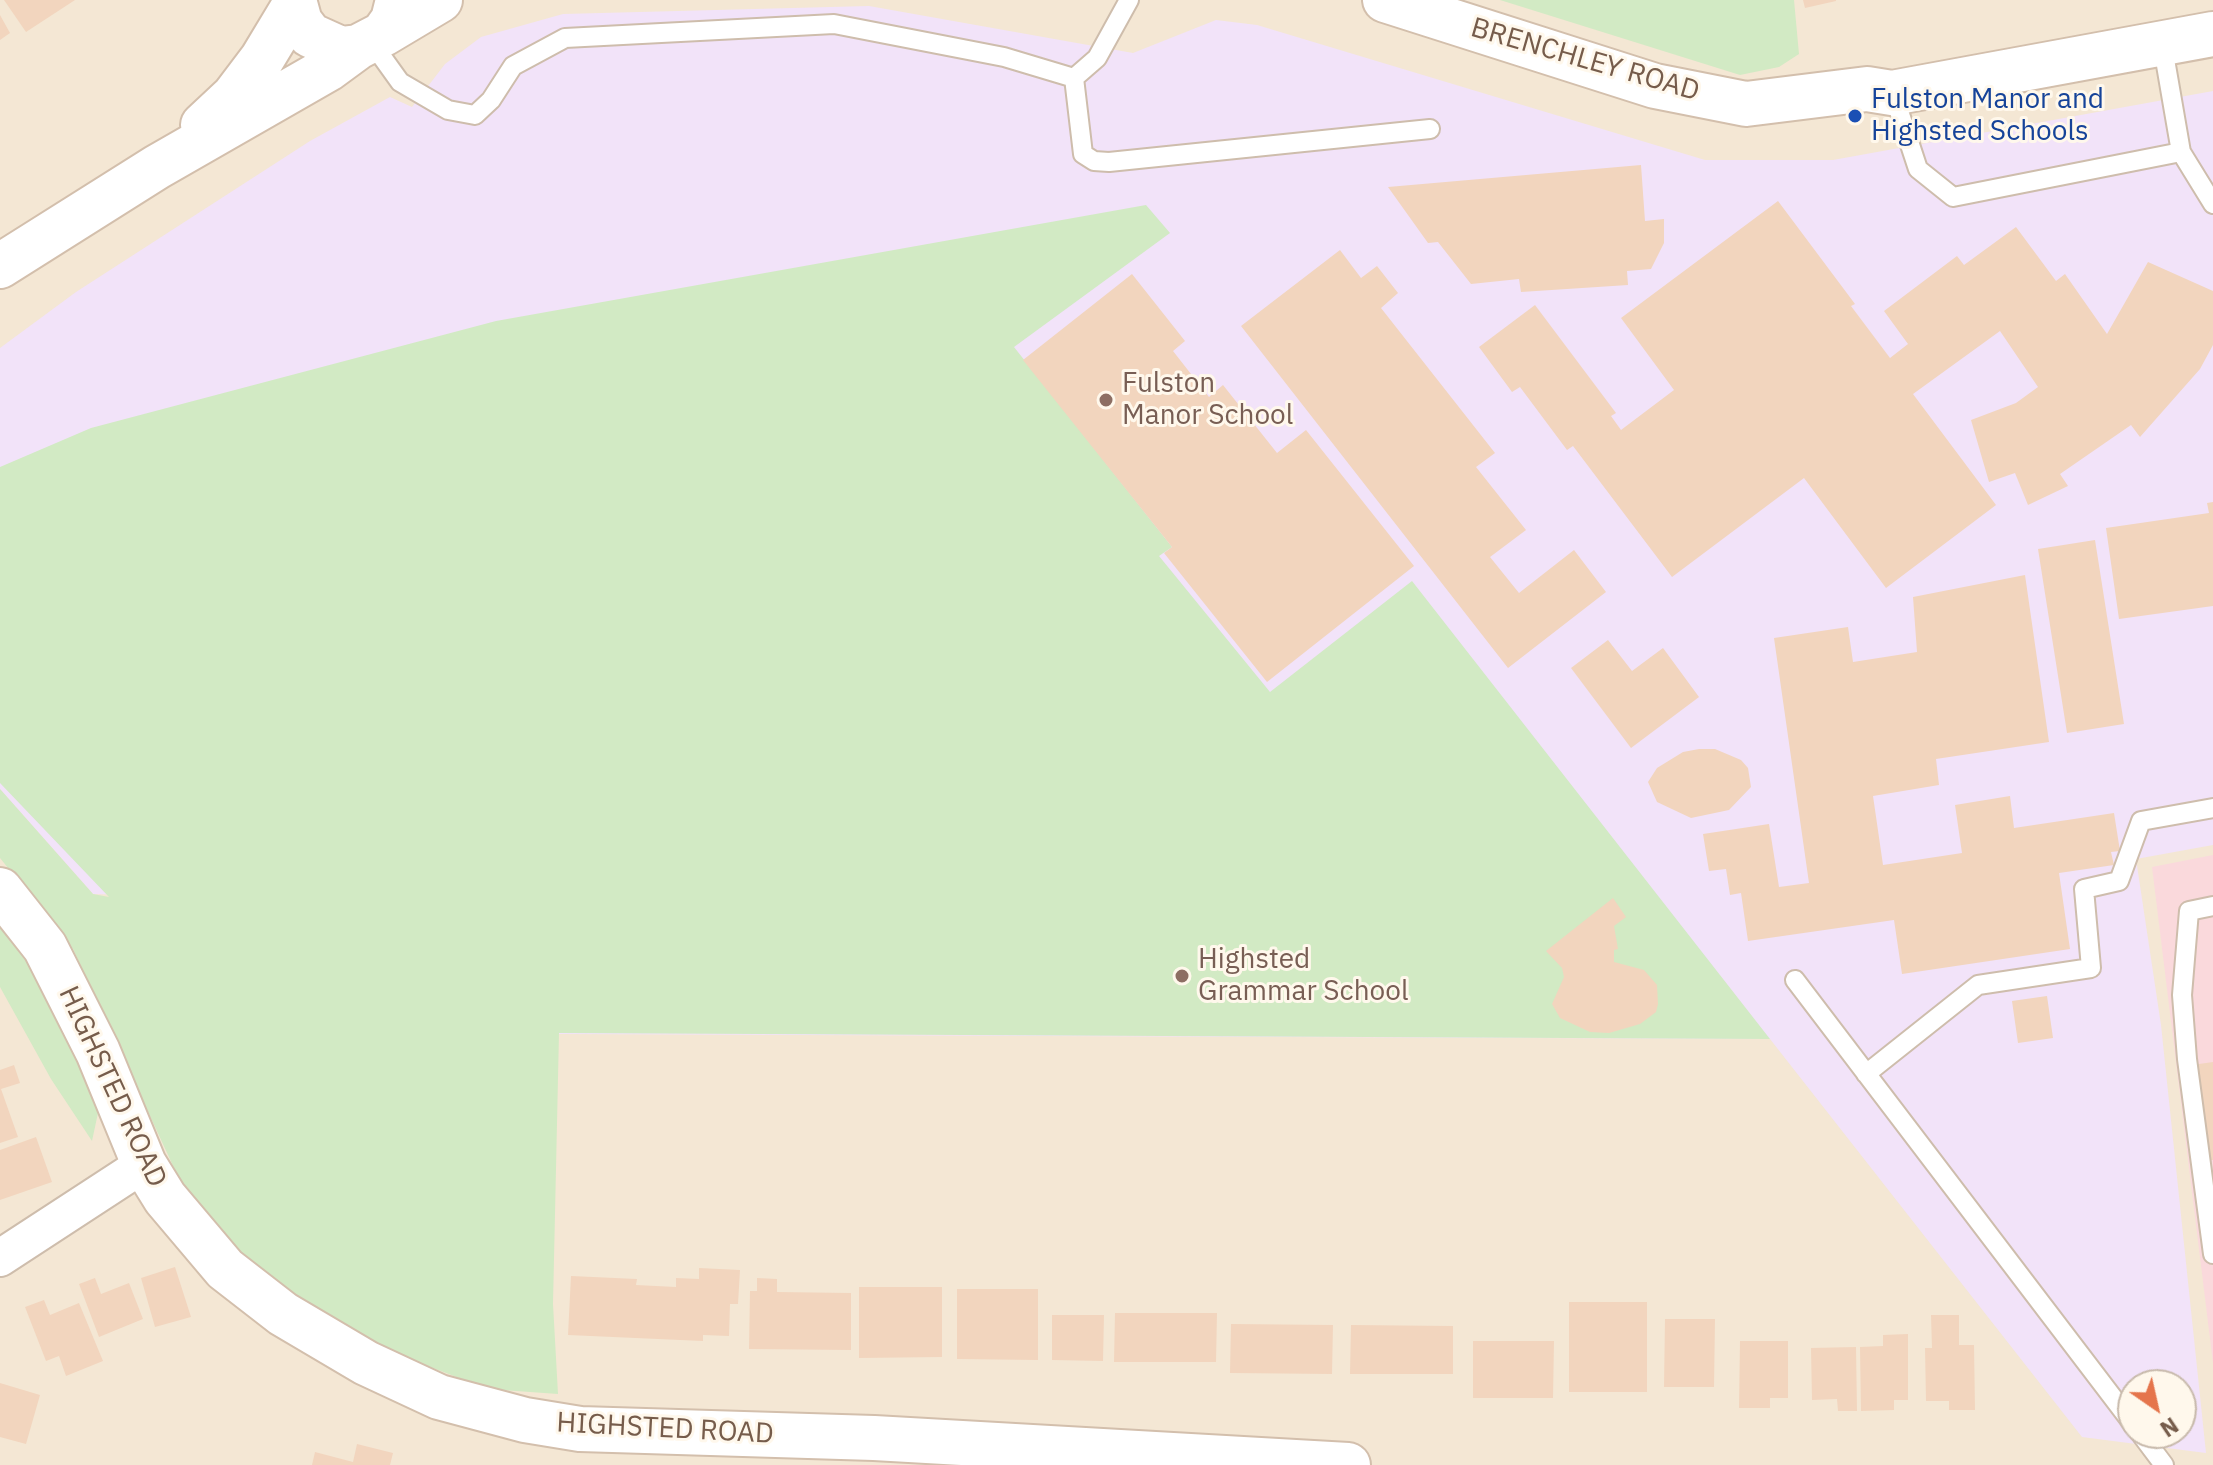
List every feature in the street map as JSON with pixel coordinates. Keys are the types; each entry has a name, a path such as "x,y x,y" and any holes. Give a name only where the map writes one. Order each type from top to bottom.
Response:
{"street":[{"path":"294,3 300,22 318,40 341,49 440,0"},
{"name":"BRENCHLEY ROAD","path":"1385,0 1655,86 1746,104 1867,89 1892,93 2213,34"},
{"path":"157,167 234,96 262,59 294,3"},
{"path":"0,266 157,167 316,77 378,31"},
{"name":"HIGHSTED ROAD","path":"0,890 45,947 98,1052 144,1164 165,1198 225,1269 283,1314 366,1363 439,1397 525,1420 580,1429 873,1452 1348,1465"},
{"path":"0,1258 144,1164"}],"lane":[{"path":"1074,78 1097,58 1129,0"},
{"path":"378,31 400,82 448,110 475,115 491,100 513,66 565,38 834,24 1004,57 1074,78"},
{"path":"2162,42 2181,152 2213,204"},
{"path":"1074,78 1083,154 1094,161 1109,162 1430,129"},
{"path":"1892,93 1918,169 1953,197 2181,152"},
{"path":"1866,1074 1978,985 2091,968 2084,889 2119,881 2141,821 2213,808"},
{"path":"2213,906 2189,911 2182,995 2213,1254"},
{"path":"1795,980 2117,1403"}],"shaded area":[{"path":"0,0 2213,0 2213,1465 0,1465"},
{"path":"869,6 1133,53 1216,20 1257,25 1705,160 1833,160 2213,91 2213,845 2136,859 2161,1025 2206,1453 2175,1449 2197,1449 2197,1369 2117,1369 2117,1442 2082,1437 1770,1039 558,1034 134,895 93,894 0,789 0,348 76,292 310,141 390,97 412,107 445,64 481,37 563,14"},
{"path":"2213,855 2213,1363 2152,867"}],"green space":[{"path":"1500,0 1794,0 1799,54 1779,67 1740,75"},
{"path":"1146,205 1170,233 1014,347 1172,547 1159,556 1270,692 1412,581 1770,1039 559,1033 553,1304 558,1394 488,1389 378,1347 286,1295 233,1247 180,1181 73,949 0,858 0,789 93,894 109,897 0,783 0,467 91,428 496,321"},
{"path":"0,913 93,1082 98,1113 92,1141 51,1079 0,987"}],"building":[{"path":"4,0 75,0 26,32"},
{"path":"1803,0 1836,0 1836,1 1805,8"},
{"path":"0,15 10,33 0,40"},
{"path":"1641,165 1645,221 1664,219 1664,243 1651,269 1627,271 1628,285 1521,292 1519,279 1471,284 1438,242 1428,243 1388,187"},
{"path":"1778,201 1855,304 1851,306 1890,358 1908,344 1884,311 1957,256 1964,265 2016,227 2056,281 2065,274 2107,334 2148,262 2213,291 2213,345 2200,369 2140,437 2131,425 2060,474 2068,486 2028,505 2015,473 1989,482 1971,420 2016,403 2038,387 2000,331 1913,394 1996,505 1886,588 1804,478 1672,577 1573,446 1567,450 1520,387 1512,392 1479,347 1535,305 1616,413 1611,416 1621,430 1674,390 1621,318"},
{"path":"1340,250 1361,278 1377,266 1398,293 1381,308 1495,453 1476,467 1526,530 1490,557 1519,593 1574,550 1606,592 1508,668 1241,326"},
{"path":"1132,274 1185,341 1173,351 1209,397 1223,385 1277,453 1306,430 1414,566 1267,682 1164,553 1172,547 1023,360"},
{"path":"2213,502 2213,606 2119,619 2106,528 2209,513 2207,503"},
{"path":"2095,540 2124,724 2067,733 2038,549"},
{"path":"2025,575 2049,742 1936,759 1939,785 1873,796 1883,865 1962,853 1955,805 2010,796 2014,828 2114,813 2120,851 2111,852 2114,865 2059,873 2070,949 1902,974 1894,920 1748,941 1741,893 1730,895 1726,869 1709,871 1703,834 1769,824 1779,887 1809,883 1774,638 1848,627 1853,662 1917,652 1913,597"},
{"path":"1608,640 1632,671 1663,648 1699,697 1631,748 1571,668"},
{"path":"1715,749 1741,760 1748,768 1751,787 1729,810 1691,818 1657,802 1648,782 1657,768 1683,752"},
{"path":"1613,898 1626,917 1614,926 1618,949 1614,950 1614,962 1644,970 1657,985 1658,1004 1656,1012 1640,1024 1609,1033 1590,1032 1560,1018 1552,1004 1564,977 1562,968 1546,951"},
{"path":"2047,996 2053,1038 2018,1043 2012,1001"},
{"path":"2213,1062 2213,1160 2205,1160 2192,1065"},
{"path":"14,1065 20,1083 1,1089 18,1137 0,1143 0,1070"},
{"path":"36,1137 52,1182 0,1200 0,1150"},
{"path":"175,1267 191,1317 155,1327 141,1278"},
{"path":"699,1268 740,1270 738,1304 730,1304 729,1336 703,1335 703,1341 568,1335 571,1276 637,1279 636,1285 676,1287 676,1278 699,1279"},
{"path":"95,1278 101,1294 129,1283 143,1319 99,1337 79,1284"},
{"path":"757,1278 777,1279 777,1292 851,1293 851,1350 749,1349 750,1291 757,1291"},
{"path":"859,1287 942,1287 942,1357 859,1358"},
{"path":"957,1289 1038,1289 1038,1360 957,1359"},
{"path":"44,1300 50,1315 79,1303 103,1361 66,1376 59,1356 46,1361 25,1307"},
{"path":"1569,1302 1647,1302 1647,1392 1569,1392"},
{"path":"1115,1313 1217,1313 1216,1362 1114,1362"},
{"path":"1052,1315 1104,1315 1103,1361 1052,1360"},
{"path":"1931,1315 1959,1315 1959,1345 1974,1345 1975,1410 1949,1410 1949,1401 1926,1401 1925,1348 1932,1348"},
{"path":"1665,1319 1715,1319 1714,1387 1664,1387"},
{"path":"1231,1324 1333,1325 1332,1374 1230,1373"},
{"path":"1351,1325 1453,1326 1453,1374 1350,1374"},
{"path":"1908,1334 1908,1400 1894,1400 1894,1410 1861,1411 1860,1347 1883,1346 1883,1335"},
{"path":"1473,1341 1554,1341 1553,1398 1473,1398"},
{"path":"1740,1341 1788,1341 1788,1398 1770,1398 1770,1408 1739,1408"},
{"path":"1856,1347 1857,1411 1838,1411 1837,1399 1812,1400 1811,1348"},
{"path":"0,1383 40,1395 26,1444 0,1437"},
{"path":"357,1444 393,1453 390,1465 312,1465 315,1452 353,1462"}],"place":[{"name":"Fulston Manor and Highsted Schools","path":"1855,116"},
{"name":"Fulston Manor School","path":"1106,400"},
{"name":"Highsted Grammar School","path":"1182,976"}]}
